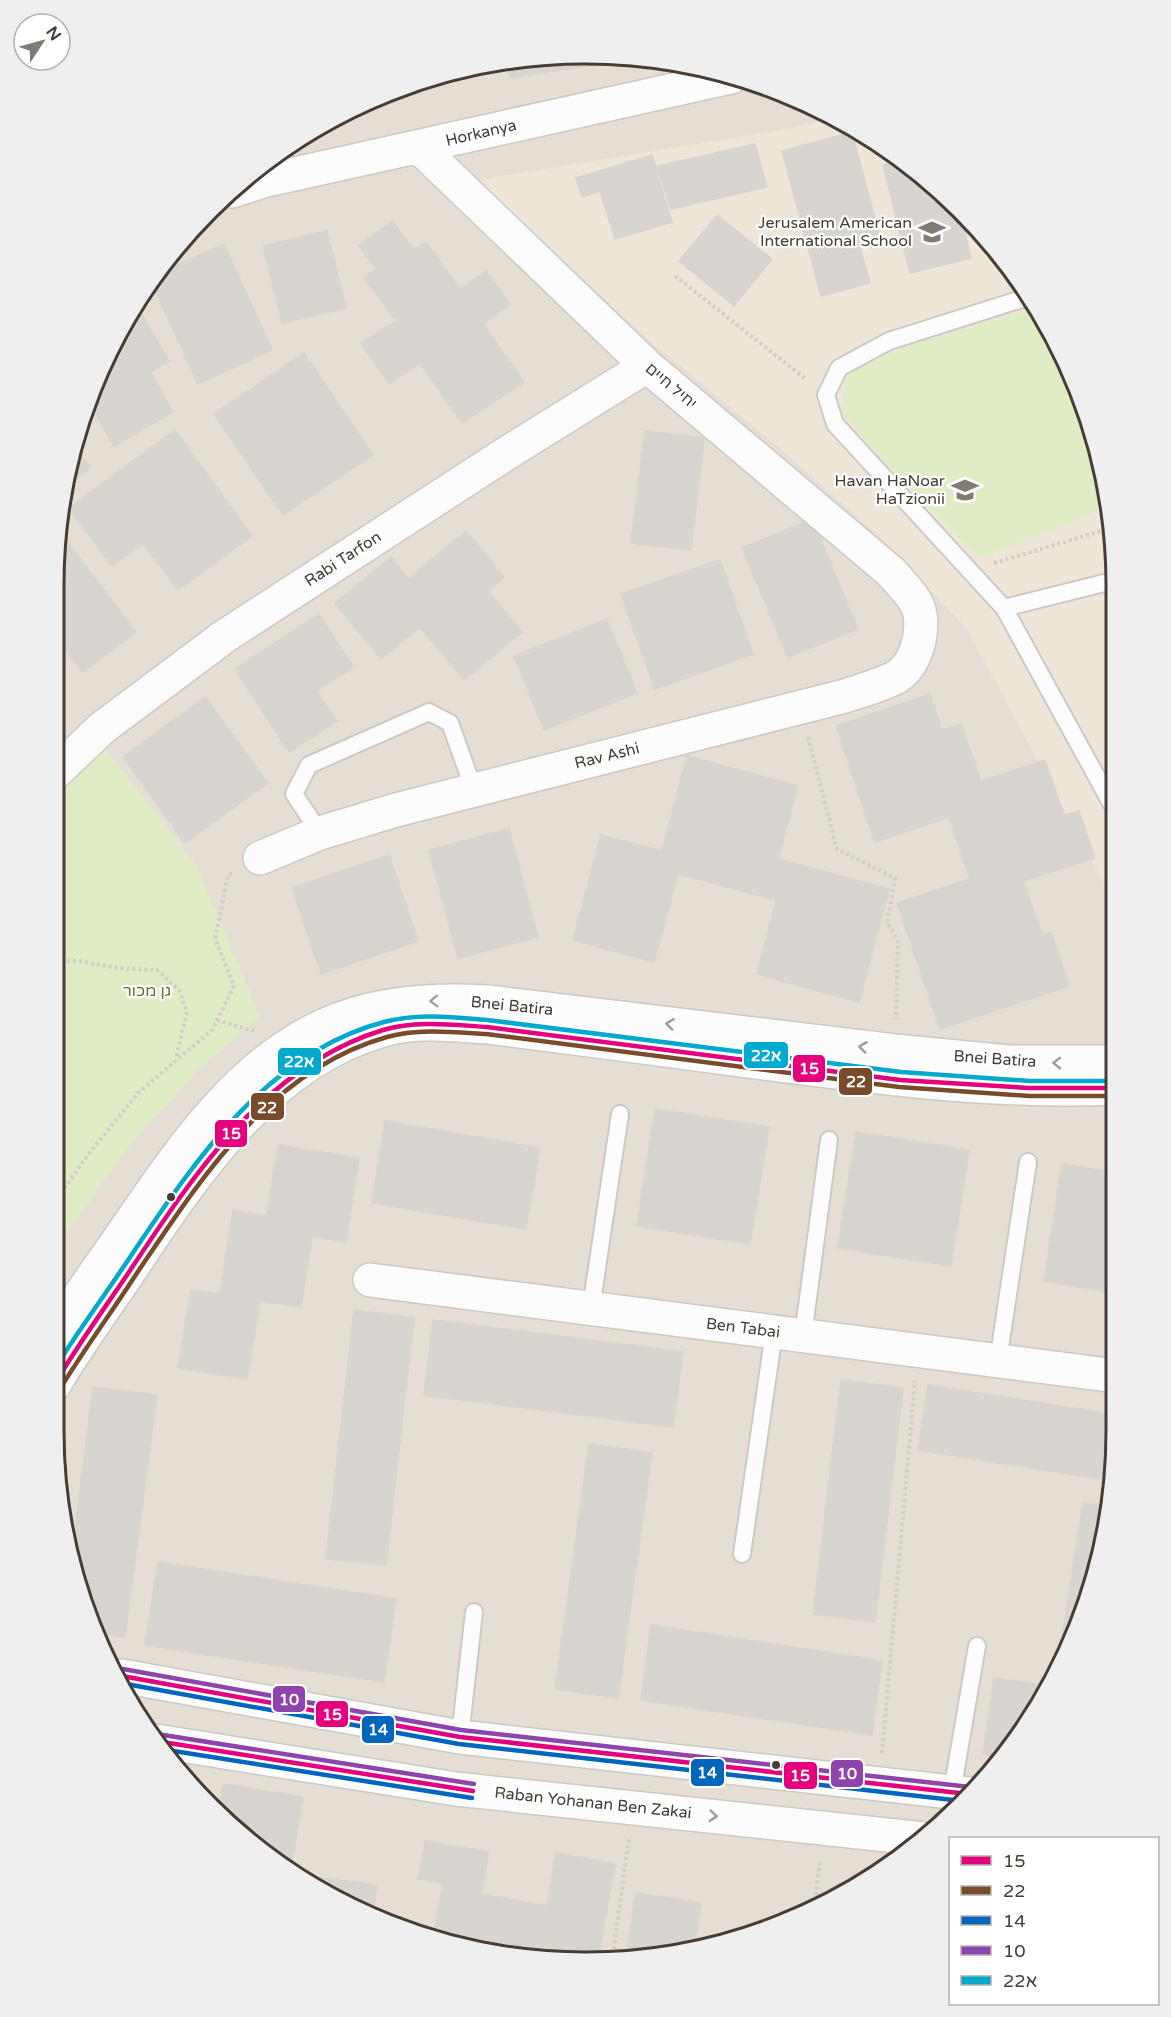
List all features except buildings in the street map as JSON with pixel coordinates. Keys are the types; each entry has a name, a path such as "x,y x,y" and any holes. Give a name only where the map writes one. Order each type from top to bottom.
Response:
{"street":[{"name":"Horkanya","path":"254,184 714,81"},
{"name":"יחיל חיים","path":"420,147 647,366 891,572 916,602 921,622"},
{"name":"Rabi Tarfon","path":"64,764 102,728 225,636 507,453 647,366"},
{"name":"Rav Ashi","path":"260,858 320,832 474,790 846,696 896,677 908,669 915,651 921,622"},
{"name":"Bnei Batira","path":"64,1319 162,1177 188,1143 238,1086 276,1054 300,1039 324,1026 378,1009 426,1000 488,1002 1009,1062 1106,1062"},
{"name":"Bnei Batira","path":"64,1370 177,1198 232,1132 308,1064 348,1043 384,1030 426,1023 487,1027 899,1080 1000,1089 1106,1088"},
{"name":"Ben Tabai","path":"370,1280 1106,1375"},
{"path":"126,1677 460,1737 960,1793"},
{"name":"Raban Yohanan Ben Zakai","path":"168,1743 456,1789 912,1838"}],"lane":[{"path":"1021,299 888,341 839,368 826,395 835,424 1004,608 1106,794"},
{"path":"1004,608 1106,583"},
{"path":"320,832 294,794 309,765 429,712 450,723 474,790"},
{"path":"591,1308 620,1113"},
{"path":"742,1554 829,1140"},
{"path":"998,1361 1028,1162"},
{"path":"460,1737 474,1612"},
{"path":"960,1793 977,1646"}],"path":[{"path":"675,276 826,395"},
{"path":"969,571 1103,531"},
{"path":"831,827 837,849 895,878 887,922 898,941 896,997"},
{"path":"64,1189 87,1156 138,1093 212,1030 234,986 215,939 228,875 260,858"},
{"path":"64,961 157,970 179,990 187,1011 176,1059"},
{"path":"217,1020 262,1034"},
{"path":"879,1784 918,1350"},
{"path":"613,1951 633,1808"},
{"path":"815,1899 825,1828"}],"shaded area":[{"path":"586,64 654,69 720,82 753,92 816,118 846,134 903,172 954,217 999,268 1019,296 1053,355 1067,386 1089,451 1102,517 1106,586 1105,1466 1102,1500 1089,1566 1067,1631 1037,1692 999,1749 954,1800 903,1845 846,1883 816,1899 753,1925 720,1935 654,1948 586,1952 551,1951 484,1942 418,1925 355,1899 296,1865 268,1845 217,1800 172,1749 134,1692 118,1662 92,1599 82,1566 69,1500 64,1432 64,586 69,517 82,451 104,386 134,325 172,268 194,242 217,217 268,172 325,134 355,118 418,92 451,82 517,69 551,66"},
{"name":"Havan HaNoar HaTzionii","path":"822,121 875,152 903,172 954,217 999,268 1037,325 1053,355 1079,418 1089,451 1102,517 1106,586 1106,887 967,629 880,537 774,443 651,342 477,180"}],"green space":[{"path":"1028,311 1053,355 1079,418 1089,451 1101,510 978,558 876,453 841,411 847,372 902,347"},
{"name":"גן מכור","path":"101,743 196,865 260,1016 203,1066 131,1143 64,1237 64,777"}],"transit line":[{"name":"22א","path":"64,1354 174,1194 232,1121 265,1088 301,1060 340,1038 384,1022 423,1017 487,1020 901,1072 1030,1081 1106,1081"},
{"name":"15","path":"64,1369 180,1198 236,1128 268,1097 303,1069 341,1047 383,1030 422,1024 487,1027 900,1080 1029,1088 1106,1088"},
{"name":"22","path":"64,1383 183,1205 240,1134 271,1103 306,1075 345,1053 387,1037 424,1032 486,1034 899,1087 1029,1096 1106,1096"},
{"name":"10","path":"123,1669 461,1730 966,1787"},
{"name":"15","path":"126,1677 460,1737 960,1793"},
{"name":"14","path":"130,1685 459,1744 954,1800"},
{"name":"10","path":"162,1735 474,1784"},
{"name":"15","path":"168,1743 473,1791"},
{"name":"14","path":"174,1751 472,1798"}],"place":[{"name":"Jerusalem American International School","path":"932,232"},
{"name":"Havan HaNoar HaTzionii","path":"965,490"}]}
